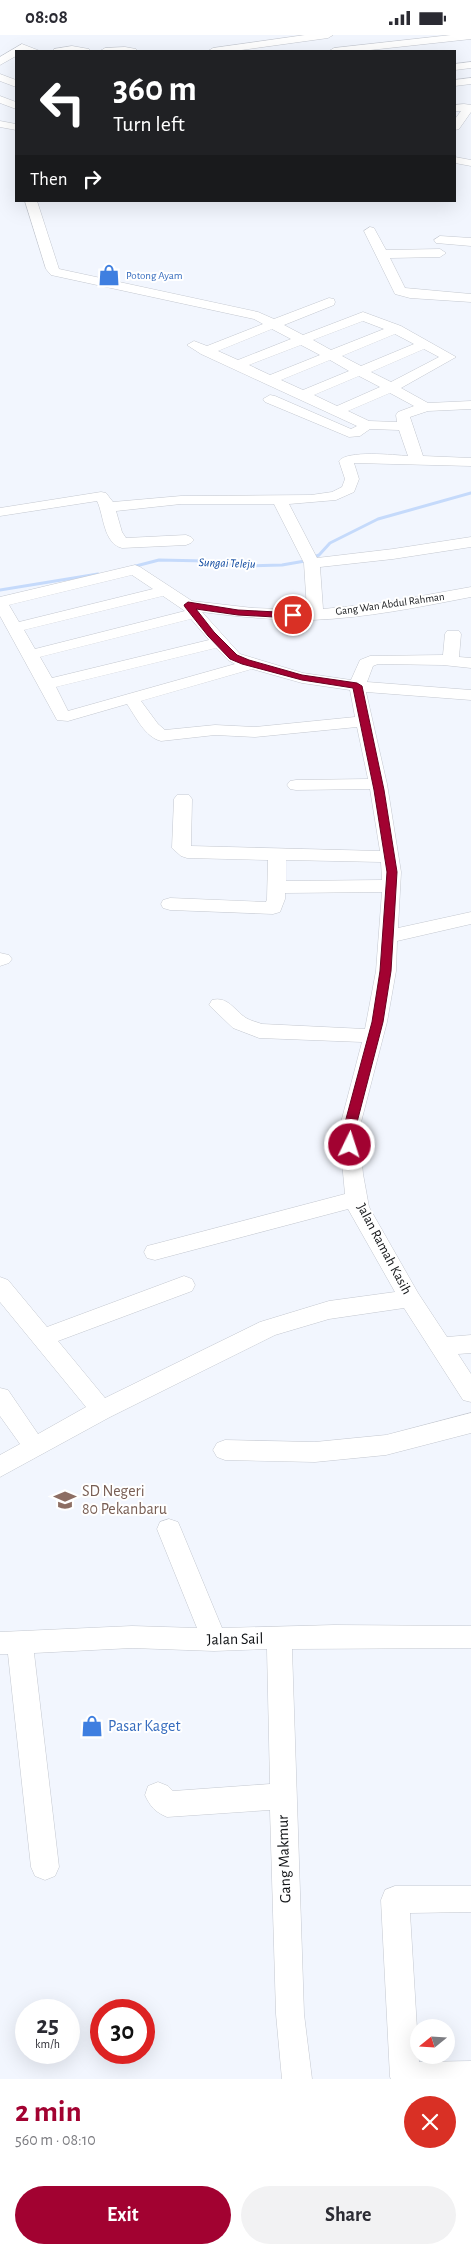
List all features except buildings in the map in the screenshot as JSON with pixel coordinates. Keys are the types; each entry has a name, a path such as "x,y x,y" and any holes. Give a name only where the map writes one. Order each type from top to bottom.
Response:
{"street":[{"path":"18,50 20,35"},
{"path":"220,50 328,35"},
{"path":"357,50 398,48 471,36"},
{"path":"458,37 471,50"},
{"path":"65,50 79,50"},
{"path":"3,61 15,52"},
{"path":"456,67 471,65"},
{"path":"0,77 15,84"},
{"path":"456,83 471,81"},
{"path":"0,99 15,106"},
{"path":"0,108 15,111"},
{"path":"456,108 468,108 456,126"},
{"path":"0,124 15,127"},
{"path":"456,128 471,131"},
{"path":"456,160 471,163"},
{"path":"31,202 52,269 55,272 258,316 361,370 426,407"},
{"path":"370,231 400,291 405,294 471,298"},
{"path":"440,240 471,242"},
{"path":"382,254 440,253"},
{"path":"329,302 274,324 200,348 337,411 373,425"},
{"path":"237,365 360,316 368,316 449,357 392,387 337,411"},
{"path":"270,380 396,329"},
{"path":"303,395 425,344"},
{"path":"270,399 349,433 355,433 373,425 404,420 426,407 471,405"},
{"path":"404,420 417,460"},
{"path":"107,507 181,500 280,500 336,496 349,489 352,479 346,461 352,459 471,462"},
{"path":"0,513 96,495 102,497 114,531 122,543 186,539"},
{"path":"280,500 310,560 315,613"},
{"path":"310,560 394,554 471,542"},
{"path":"252,664 75,715 64,716 0,602 131,570 143,574 168,590 192,609 234,657 252,664 302,678 357,686 471,695"},
{"path":"15,628 168,590"},
{"name":"Gang Wan Abdul Rahman","path":"192,609 293,615 417,602 471,592"},
{"path":"30,655 192,609"},
{"path":"451,661 454,644 453,633"},
{"path":"47,684 219,642"},
{"path":"357,686 366,663 376,659 471,663"},
{"name":"Jalan Ramah Kasih","path":"357,686 378,784 390,857 392,886 386,971 374,1037 349,1130 352,1173 358,1207 410,1299 471,1393"},
{"path":"131,698 152,729 161,737 208,730 255,732 364,721"},
{"path":"296,785 378,784"},
{"path":"183,799 181,849 184,851 390,857"},
{"path":"170,904 270,909 276,905 277,855"},
{"path":"276,887 392,886"},
{"path":"389,936 431,929 471,918"},
{"path":"219,1005 240,1023 259,1031 374,1037"},
{"path":"155,1252 357,1199"},
{"path":"41,1338 184,1285"},
{"path":"0,1286 102,1410"},
{"path":"0,1467 102,1410 268,1328 329,1310 410,1299"},
{"path":"439,1345 471,1344"},
{"path":"0,1397 35,1447"},
{"path":"225,1450 315,1452 386,1445 471,1423"},
{"path":"169,1529 214,1640"},
{"name":"Jalan Sail","path":"10,1643 132,1637 214,1640 334,1636 471,1637"},
{"name":"Gang Makmur","path":"279,1638 282,1797 290,2014 297,2079"},
{"path":"10,1643 45,1867"},
{"path":"158,1795 167,1804 282,1797"},
{"path":"471,1899 395,1900 405,2077 471,2076"}],"waterway":[{"name":"Sungai Teleju","path":"132,567 159,560 206,561 242,566 282,565 305,561 319,555 330,543 378,519 471,493"},
{"name":"Sungai Teleju","path":"0,590 98,574"}],"place":[{"name":"Potong Ayam","path":"109,275"},
{"name":"SD Negeri 80 Pekanbaru","path":"65,1500"},
{"name":"Pasar Kaget","path":"92,1726"}],"route":[{"path":"293,615 238,612 188,605 211,634 234,657 245,662 302,678 357,686 379,790 392,872 386,971 377,1022 349,1130 350,1145"}]}
